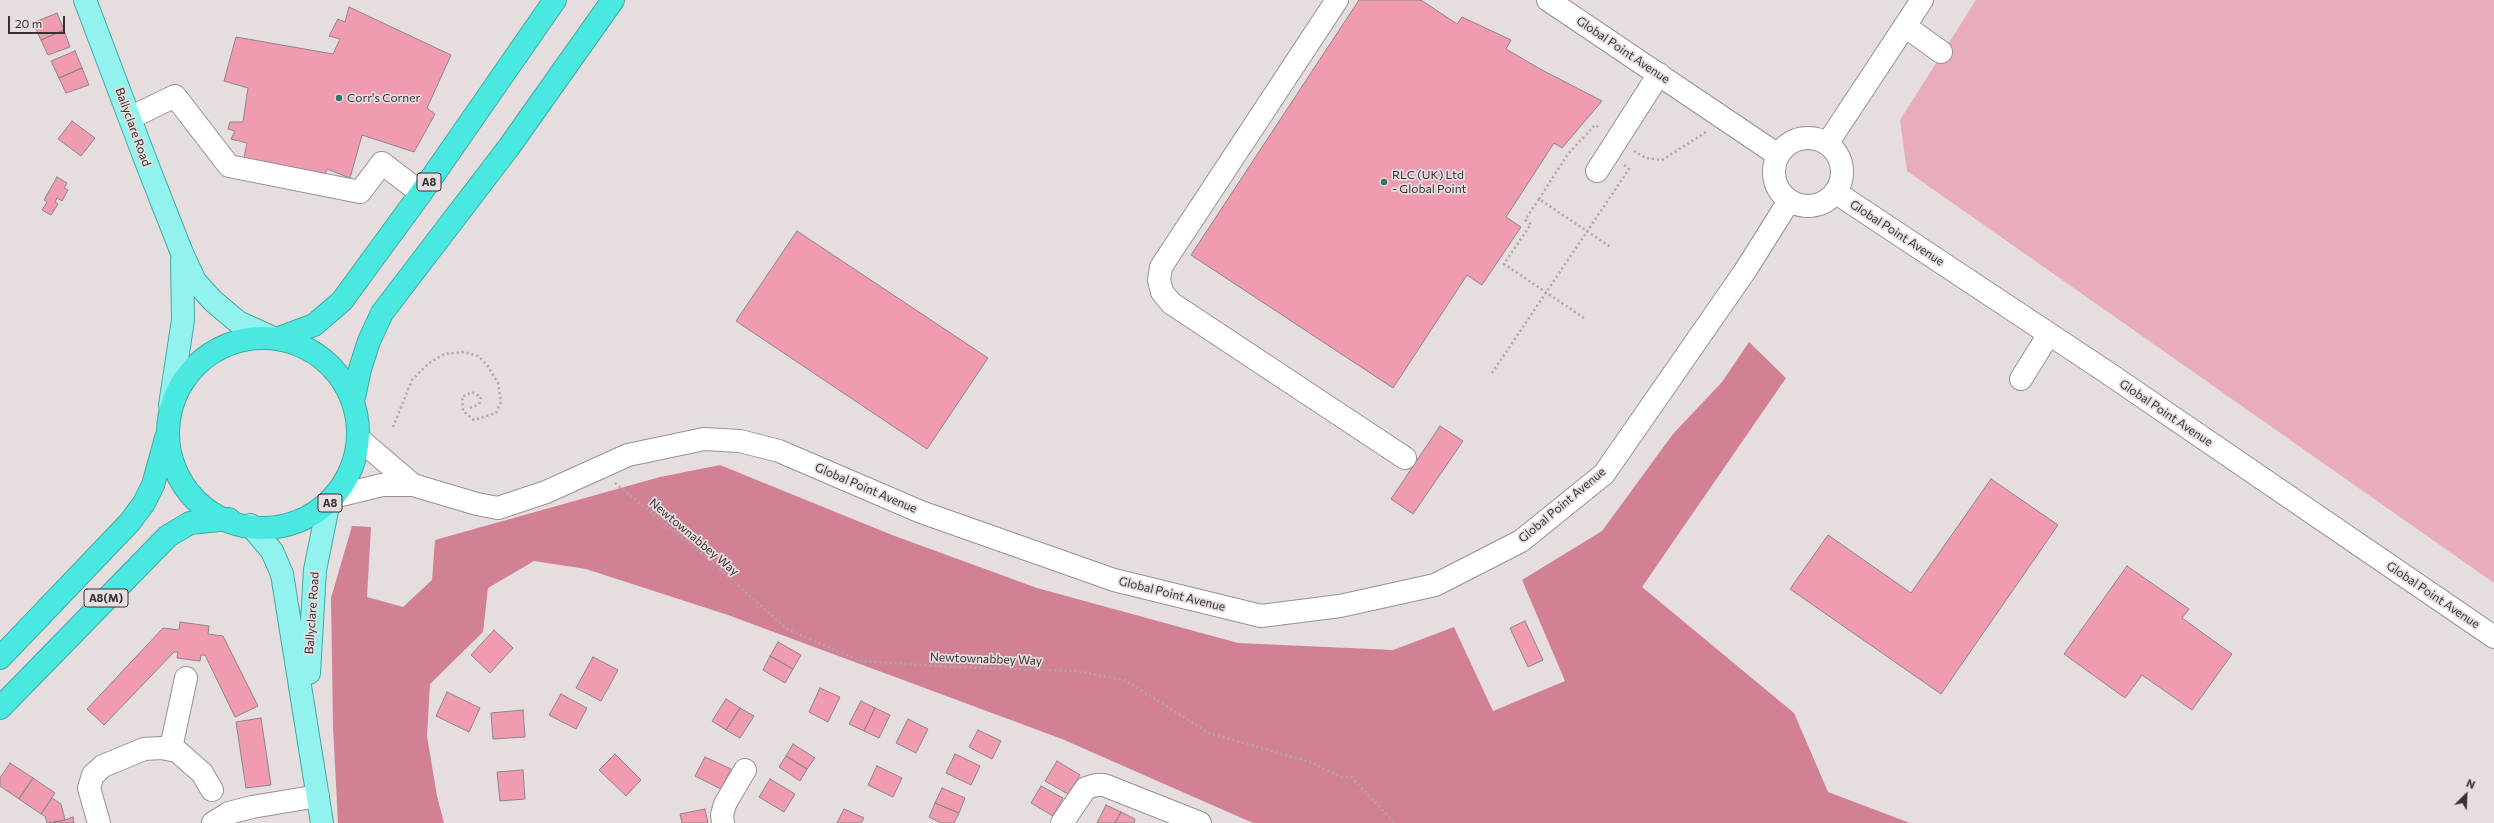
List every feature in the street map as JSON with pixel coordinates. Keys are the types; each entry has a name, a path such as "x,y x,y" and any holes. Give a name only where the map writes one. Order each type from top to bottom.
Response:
{"highway":[{"name":"A8","path":"275,338 307,350 327,367 353,402 357,418 358,438 354,464 346,484 332,501 311,517 295,524 272,528 239,522 213,509 185,481 174,462 166,438 170,405 184,380 200,362 215,350 236,341 275,338 314,325 342,301 421,193 555,0"},
{"name":"A8","path":"353,402 360,369 369,342 382,313 509,147 613,0"},
{"name":"A8(M)","path":"0,658 130,522 144,503 153,485 166,438"},
{"name":"A8(M)","path":"0,708 168,536 190,523 239,522"}],"main road":[{"name":"Ballyclare Road","path":"85,0 182,253 195,280 213,301 238,322 275,338"},
{"name":"Ballyclare Road","path":"170,405 183,320 182,253"},
{"name":"Ballyclare Road","path":"308,721 310,630 315,570 332,501"},
{"name":"Ballyclare Road","path":"239,522 272,551 282,574 308,721 322,823"}],"street":[{"path":"1337,0 1162,267 1158,280 1162,292 1171,303 1405,458"},
{"name":"Global Point Avenue","path":"1548,0 1778,155"},
{"path":"1827,144 1922,0"},
{"path":"1905,26 1941,52"},
{"path":"1597,171 1659,74"},
{"path":"130,118 175,96 229,166 360,192 382,163 421,193"},
{"path":"1806,138 1817,139 1827,144 1838,158 1841,166 1840,184 1835,192 1819,204 1799,205 1789,201 1783,195 1774,180 1774,171 1778,155 1786,146 1806,138"},
{"name":"Global Point Avenue","path":"1835,192 2049,334 2494,637"},
{"name":"Global Point Avenue","path":"332,501 382,485 413,485 477,504 498,508 546,492 628,455 704,439 740,441 779,451 942,520 1114,580 1261,616 1340,606 1435,585 1521,541 1604,474 1736,284 1789,201"},
{"path":"2021,379 2049,334"},
{"name":"Global Point Avenue","path":"358,438 413,485"},
{"path":"171,748 186,678"},
{"path":"99,823 90,788 93,775 103,766 144,750 171,748 191,761 202,773 212,790"},
{"path":"723,823 722,816 725,804 745,770"},
{"path":"1062,823 1086,788 1096,785 1104,785 1200,823"},
{"path":"212,823 229,813 252,806 318,796"}],"path":[{"path":"1492,373 1629,169 1623,163 1622,159"},
{"path":"1584,318 1504,264 1531,224 1525,220 1539,199 1612,248"},
{"path":"393,427 412,380 429,363 444,354 464,352 478,356 487,365 498,383 501,402 496,413 474,420 463,411 462,397 472,392 481,397 479,404 470,408"},
{"name":"Newtownabbey Way","path":"602,467 617,485 712,562 787,629 860,661 954,667 1075,671 1125,680 1208,733 1310,762 1341,777 1351,777 1395,823"}],"shaded area":[{"path":"1976,0 2494,0 2494,583 1907,171 1900,120"},
{"path":"1749,342 1786,378 1642,587 1794,713 1828,792 1910,823 1253,823 1062,739 728,615 586,569 534,561 488,588 483,632 430,684 427,736 437,796 444,823 338,823 333,727 331,598 352,526 371,527 367,597 403,607 432,580 435,540 660,477 720,465 892,535 1037,588 1238,643 1393,650 1454,627 1493,711 1565,681 1522,580 1602,531 1673,434 1722,382"}],"building":[{"name":"RLC (UK) Ltd - Global Point","path":"1359,0 1421,0 1457,24 1462,17 1511,40 1506,49 1540,69 1602,101 1562,148 1554,143 1506,217 1521,227 1482,285 1467,275 1393,388 1191,255"},
{"name":"Corr's Corner","path":"349,7 451,55 427,108 435,114 414,152 362,135 350,178 327,169 323,179 242,168 247,143 231,139 235,131 228,129 230,122 243,122 248,88 224,81 236,37 333,54 340,39 329,36 338,19 345,22"},
{"path":"57,13 64,30 41,40 33,23"},
{"path":"64,30 70,47 48,55 41,40"},
{"path":"75,51 82,68 59,78 51,61"},
{"path":"82,68 89,85 66,93 59,78"},
{"path":"72,121 95,138 81,156 58,139"},
{"path":"57,177 67,183 64,188 68,190 62,201 57,198 55,202 58,204 51,215 42,210 47,202 44,200"},
{"path":"797,231 988,358 927,449 736,321"},
{"path":"1440,426 1463,441 1413,514 1391,499"},
{"path":"1991,479 2058,525 1941,694 1790,589 1828,535 1911,593"},
{"path":"2127,566 2189,609 2182,618 2232,654 2192,710 2142,675 2125,698 2064,654"},
{"path":"1525,621 1543,660 1528,667 1510,628"},
{"path":"180,622 209,626 208,634 223,636 258,706 235,717 205,655 201,655 200,661 177,658 178,652 174,652 104,725 87,709 163,628 179,630"},
{"path":"494,630 513,648 490,673 471,655"},
{"path":"778,642 801,655 793,669 770,656"},
{"path":"770,656 793,669 785,683 763,670"},
{"path":"593,657 618,670 601,701 576,688"},
{"path":"820,688 840,697 828,722 809,712"},
{"path":"447,692 480,708 469,732 436,716"},
{"path":"561,694 587,708 576,729 549,715"},
{"path":"726,699 740,708 726,730 712,721"},
{"path":"861,701 875,708 864,731 849,724"},
{"path":"740,708 754,716 740,738 726,730"},
{"path":"875,708 890,715 879,738 864,731"},
{"path":"523,710 525,737 493,739 491,713"},
{"path":"261,718 271,785 246,788 236,722"},
{"path":"908,719 928,729 916,753 896,743"},
{"path":"978,730 1001,741 992,759 969,747"},
{"path":"793,744 815,758 807,769 786,756"},
{"path":"615,754 641,780 626,796 599,770"},
{"path":"955,754 980,766 971,785 946,773"},
{"path":"786,756 807,769 800,781 779,767"},
{"path":"705,757 731,769 721,789 695,776"},
{"path":"1057,761 1080,775 1068,794 1045,781"},
{"path":"10,763 33,778 19,799 0,786 0,778"},
{"path":"877,766 902,778 893,797 868,785"},
{"path":"523,770 525,799 500,801 497,772"},
{"path":"33,778 55,793 41,814 19,799"},
{"path":"770,779 795,794 784,812 759,797"},
{"path":"1041,786 1063,798 1053,816 1031,803"},
{"path":"942,788 965,798 959,813 935,803"},
{"path":"52,798 61,804 65,820 47,823 45,816 41,814"},
{"path":"935,803 959,813 954,823 941,823 929,817"},
{"path":"1106,805 1121,812 1115,823 1097,823"},
{"path":"705,809 708,823 682,823 680,814"},
{"path":"844,809 864,818 861,823 837,823"},
{"path":"1121,812 1135,819 1134,823 1115,823"},
{"path":"73,817 74,823 53,823 65,820"}],"place":[{"name":"Corr's Corner","path":"339,98"},
{"name":"RLC (UK) Ltd - Global Point","path":"1384,182"}]}
